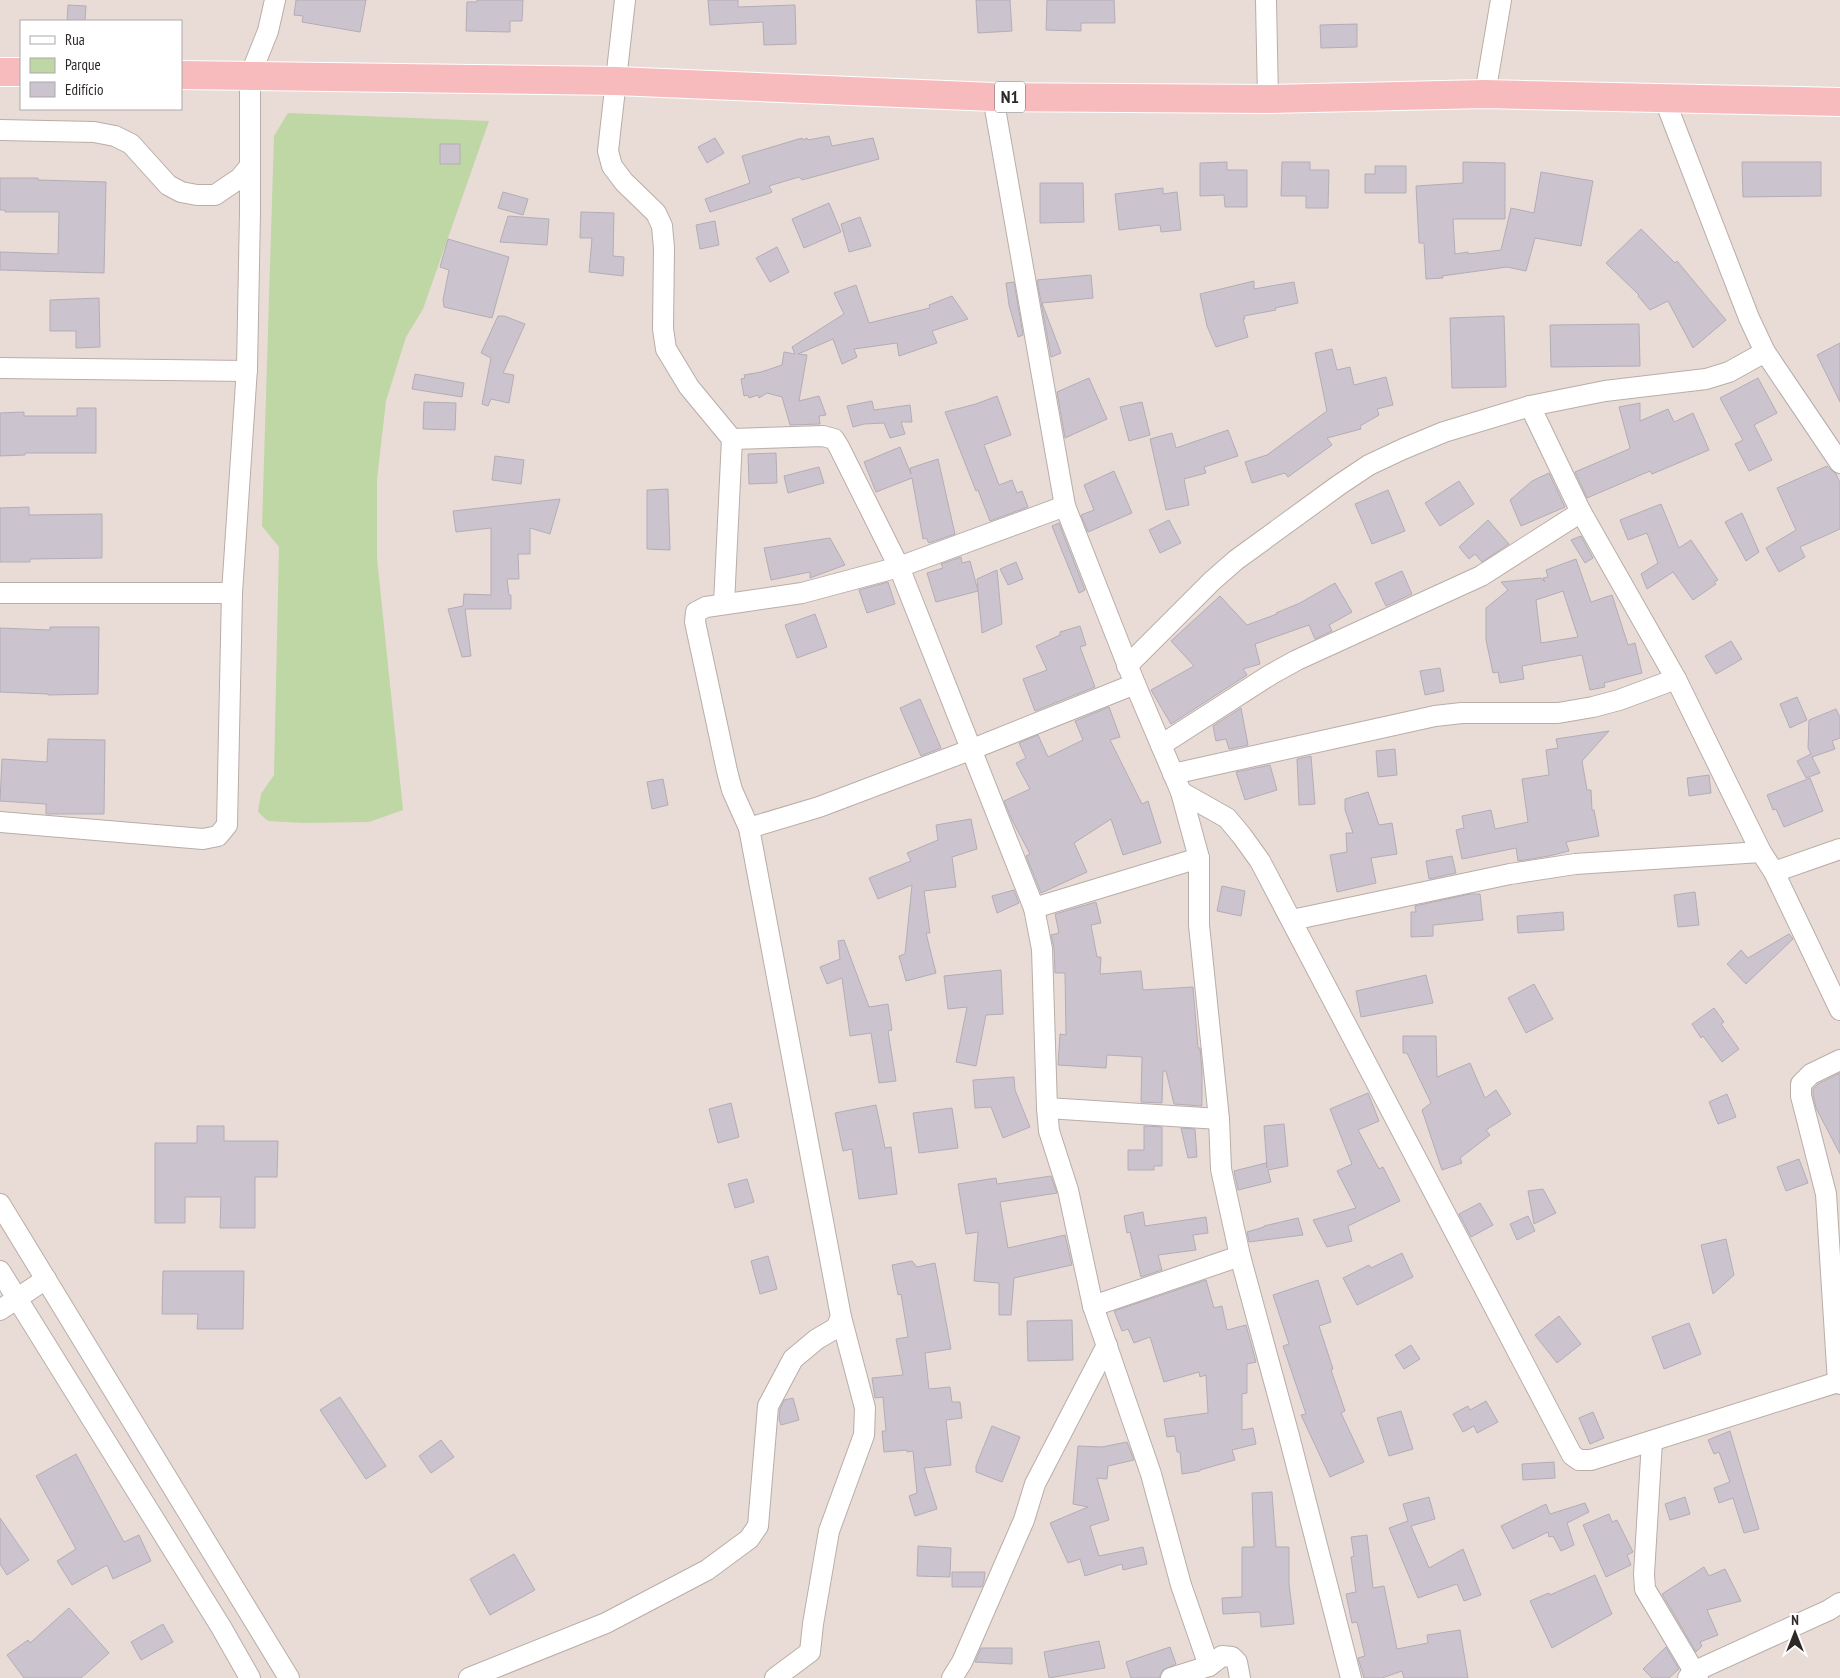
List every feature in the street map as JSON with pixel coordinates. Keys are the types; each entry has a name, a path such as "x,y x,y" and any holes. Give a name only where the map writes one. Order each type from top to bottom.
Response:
{"highway":[{"path":"0,72 20,72"},
{"name":"N1","path":"182,75 616,81 993,97 1268,99 1485,94 1840,102"}],"street":[{"path":"0,822 203,839 218,836 227,825 232,593 247,371 250,76 268,30 275,0"},
{"path":"625,0 608,151 612,166 624,182 656,213 662,226 664,248 663,329 666,349 688,387 732,439 724,604"},
{"path":"1266,0 1268,99"},
{"path":"1485,94 1501,0"},
{"path":"993,97 1065,506 1131,675 1177,783 1199,858 1199,925 1219,1118 1221,1169 1240,1256 1290,1436 1351,1678"},
{"path":"1664,98 1749,318 1765,352 1840,463"},
{"path":"0,130 94,132 115,136 130,144 168,185 181,192 215,194 240,178 250,166"},
{"path":"749,828 819,807 970,750 1131,675 1212,581 1236,560 1369,465 1403,449 1444,432 1530,406 1605,391 1706,378 1729,372 1765,352"},
{"path":"0,368 247,371"},
{"path":"1530,406 1581,512 1676,679 1761,852 1774,872 1840,1010"},
{"path":"732,439 823,436 834,439 899,567 1034,908 1042,949 1046,1108 1049,1131 1068,1190 1094,1306 1151,1474 1181,1585 1209,1666"},
{"path":"776,1678 810,1652 829,1531 864,1435 865,1408 841,1317 749,828 732,790 727,771 695,622 696,612 706,607 802,593 899,567 1065,506"},
{"path":"1161,745 1270,675 1297,660 1481,576 1581,512"},
{"path":"0,593 232,593"},
{"path":"1177,783 1435,716 1462,713 1558,713 1619,700 1676,679"},
{"path":"1177,783 1227,818 1260,861 1572,1455 1579,1460 1591,1460 1839,1383 1826,1194 1801,1096 1801,1084 1811,1074 1840,1060"},
{"path":"1774,872 1840,849"},
{"path":"1292,920 1510,874 1567,865 1761,852"},
{"path":"1034,908 1199,858"},
{"path":"1046,1108 1219,1118"},
{"path":"0,1204 289,1678"},
{"path":"1094,1306 1240,1256"},
{"path":"0,1272 221,1627 250,1678"},
{"path":"0,1310 46,1279"},
{"path":"469,1678 606,1623 707,1570 749,1539 758,1526 768,1406 794,1359 817,1339 836,1328 841,1317"},
{"path":"952,1678 962,1662 1024,1520 1034,1484 1107,1344"},
{"path":"1652,1441 1644,1574 1645,1588 1693,1676 1840,1603"},
{"path":"221,1627 249,1612"},
{"path":"1171,1678 1209,1666 1222,1656 1232,1657 1237,1662 1240,1678"}],"green space":[{"path":"288,113 489,121 423,309 406,337 386,401 377,479 377,558 403,810 369,822 303,823 268,821 258,812 261,794 274,775 279,547 262,526 274,136"}],"building":[{"path":"296,0 366,0 360,32 302,22 303,16 294,15"},
{"path":"477,0 523,0 522,21 510,21 510,32 466,31 467,2 477,2"},
{"path":"708,0 738,0 738,7 795,5 796,44 764,45 763,22 710,25"},
{"path":"976,0 1010,0 1012,31 978,33"},
{"path":"1047,0 1114,0 1115,23 1081,23 1081,31 1046,30"},
{"path":"68,5 86,6 85,20 67,20"},
{"path":"1357,24 1357,47 1321,48 1320,25"},
{"path":"829,136 832,146 873,138 879,159 802,180 799,177 769,186 772,192 770,193 710,212 705,199 750,183 742,156 802,138 803,140 807,138 808,140"},
{"path":"715,138 724,153 707,163 698,147"},
{"path":"440,144 460,144 460,164 440,164"},
{"path":"1227,162 1227,170 1247,170 1247,207 1225,207 1224,195 1200,196 1200,163"},
{"path":"1282,162 1310,162 1310,170 1329,170 1328,208 1306,208 1306,196 1281,196"},
{"path":"1463,162 1505,163 1505,219 1453,219 1455,254 1501,250 1511,208 1534,213 1541,172 1593,181 1581,246 1535,238 1526,271 1507,267 1442,276 1443,278 1426,279 1424,243 1419,243 1416,186 1463,183"},
{"path":"1742,162 1821,162 1821,196 1743,197"},
{"path":"1375,166 1406,166 1406,193 1365,193 1365,174 1375,174"},
{"path":"0,178 106,182 104,273 0,270 0,252 58,254 59,212 5,212 5,210 0,210"},
{"path":"1040,183 1083,183 1084,222 1040,223"},
{"path":"1163,188 1163,194 1177,192 1181,230 1161,232 1160,225 1119,230 1115,194"},
{"path":"503,192 528,199 523,215 498,208"},
{"path":"829,203 841,232 804,248 792,219"},
{"path":"581,212 614,213 613,256 624,257 623,276 589,272 592,238 580,238"},
{"path":"508,216 549,219 547,245 500,242"},
{"path":"860,217 871,246 849,252 841,224"},
{"path":"715,221 719,245 700,249 696,225"},
{"path":"1641,229 1675,263 1677,261 1726,320 1693,348 1668,301 1650,310 1639,295 1606,263"},
{"path":"448,239 509,257 492,318 444,307 443,300 449,270 440,267"},
{"path":"777,247 789,272 770,282 756,258"},
{"path":"1091,275 1093,298 1042,303 1061,353 1051,357 1037,280"},
{"path":"1254,281 1254,289 1294,282 1298,303 1275,308 1276,310 1244,316 1245,319 1243,319 1248,337 1216,347 1207,326 1200,294"},
{"path":"1014,282 1023,335 1018,337 1009,305 1006,283"},
{"path":"856,285 869,323 930,308 929,305 952,296 968,319 932,331 937,343 899,356 897,343 854,349 857,357 842,364 833,339 798,354 807,355 799,401 819,396 826,415 819,416 820,424 790,425 782,397 767,393 759,398 758,395 749,398 748,395 744,396 741,379 745,378 744,375 782,365 784,352 795,354 792,347 844,314 834,293"},
{"path":"99,298 100,347 76,348 76,331 50,331 50,300"},
{"path":"498,316 504,316 525,324 503,373 514,375 509,403 491,399 488,406 482,404 491,358 481,353"},
{"path":"1504,316 1506,387 1452,388 1450,318"},
{"path":"1639,324 1640,366 1551,367 1550,325"},
{"path":"1840,343 1840,402 1817,355"},
{"path":"1332,349 1337,370 1350,367 1354,385 1386,377 1393,405 1377,409 1379,415 1360,426 1361,429 1327,438 1332,445 1288,477 1285,473 1252,483 1245,462 1267,455 1327,411 1315,353"},
{"path":"415,374 464,383 462,397 412,389"},
{"path":"1089,378 1107,419 1065,438 1057,392"},
{"path":"1758,378 1777,413 1754,425 1772,460 1749,471 1735,444 1743,440 1720,398"},
{"path":"997,396 1011,435 984,445 999,485 1012,480 1017,493 1022,491 1028,507 990,521 945,412"},
{"path":"872,401 874,410 910,405 912,422 901,422 905,434 890,438 884,423 864,424 853,427 847,406"},
{"path":"424,402 456,403 455,430 423,429"},
{"path":"1142,402 1150,435 1129,441 1120,407"},
{"path":"1640,403 1640,421 1668,409 1674,422 1693,413 1709,450 1652,474 1650,471 1587,498 1575,472 1630,448 1619,407"},
{"path":"77,408 96,408 96,453 25,453 25,455 0,456 0,413 24,412 24,416 77,416"},
{"path":"1228,430 1238,456 1204,467 1206,473 1184,479 1189,505 1166,510 1150,439 1172,433 1176,448"},
{"path":"900,447 911,474 910,468 938,459 955,534 929,543 926,538 923,539 912,478 876,492 864,462"},
{"path":"776,453 777,483 749,484 748,454"},
{"path":"495,456 524,460 521,484 492,480"},
{"path":"1827,466 1836,474 1840,483 1840,529 1800,547 1805,557 1779,572 1766,548 1796,530 1777,488"},
{"path":"819,467 824,483 788,493 784,476"},
{"path":"1114,471 1132,513 1088,532 1081,515 1094,510 1084,485"},
{"path":"1549,473 1565,507 1521,526 1510,500 1532,481"},
{"path":"1459,481 1474,504 1440,526 1425,503"},
{"path":"668,489 670,550 647,549 647,490"},
{"path":"1388,490 1405,531 1372,544 1355,504"},
{"path":"560,499 550,534 530,528 530,554 518,554 519,579 507,579 509,595 511,595 511,609 465,609 471,656 462,657 448,609 463,606 464,594 491,595 491,528 456,532 453,511"},
{"path":"1661,504 1679,548 1691,540 1718,580 1714,582 1716,584 1693,600 1673,572 1647,589 1641,574 1658,563 1647,533 1628,540 1620,520"},
{"path":"29,507 29,515 102,514 102,558 30,559 30,562 0,562 0,508"},
{"path":"1742,513 1759,552 1746,561 1725,522"},
{"path":"1169,520 1181,543 1160,553 1149,530"},
{"path":"1488,520 1509,544 1482,562 1475,554 1469,559 1459,547"},
{"path":"1059,523 1085,590 1079,593 1052,526"},
{"path":"1581,536 1593,558 1585,563 1571,540"},
{"path":"830,538 845,565 810,578 810,572 771,580 764,548"},
{"path":"961,557 962,563 970,561 978,591 936,602 927,573 943,568 941,564"},
{"path":"1576,559 1591,602 1612,595 1628,645 1635,643 1642,673 1604,683 1605,687 1590,690 1582,655 1522,666 1524,679 1500,683 1498,672 1493,673 1486,640 1486,608 1508,590 1501,582 1541,578 1545,582 1543,578 1548,577 1546,570","holes":["1563,591 1578,637 1541,643 1536,600"]},
{"path":"1016,562 1023,579 1008,585 1000,569"},
{"path":"997,570 1002,624 982,633 977,579"},
{"path":"1402,571 1412,594 1386,606 1375,583"},
{"path":"888,582 895,604 867,613 859,590"},
{"path":"1335,583 1352,612 1329,625 1332,631 1315,639 1309,625 1255,644 1260,664 1243,669 1247,675 1171,724 1151,690 1194,666 1171,641 1220,596 1247,625 1277,614"},
{"path":"815,614 827,647 797,658 785,625"},
{"path":"1080,626 1086,645 1080,647 1095,687 1035,711 1023,679 1047,670 1036,646 1060,635 1060,632"},
{"path":"50,627 99,627 98,694 48,695 0,692 0,628 50,630"},
{"path":"1731,641 1742,659 1716,674 1705,656"},
{"path":"1440,668 1444,691 1425,695 1420,671"},
{"path":"1797,697 1807,720 1790,728 1780,704"},
{"path":"920,699 941,748 921,756 900,708"},
{"path":"1109,707 1120,737 1110,740 1142,804 1148,801 1161,843 1123,855 1111,819 1074,843 1087,872 1041,893 1026,856 1030,854 1004,801 1030,789 1016,763 1026,758 1019,743 1038,735 1048,757 1083,740 1075,721"},
{"path":"1241,708 1248,745 1229,749 1226,739 1216,741 1213,726"},
{"path":"1836,709 1840,717 1840,738 1832,741 1835,749 1812,757 1820,773 1806,778 1797,761 1811,754 1808,748 1809,720"},
{"path":"1609,731 1582,761 1587,790 1591,790 1592,810 1594,810 1599,836 1566,842 1569,851 1549,856 1518,861 1516,848 1462,859 1456,830 1464,828 1462,816 1491,810 1495,829 1528,822 1522,779 1549,775 1546,750 1558,748 1556,739"},
{"path":"48,739 105,740 104,814 46,814 46,804 0,801 2,759 47,762"},
{"path":"1395,749 1397,775 1378,777 1376,751"},
{"path":"1311,756 1315,804 1299,805 1297,759"},
{"path":"1270,765 1277,790 1245,800 1236,772"},
{"path":"1709,775 1711,793 1689,796 1687,778"},
{"path":"1810,778 1823,811 1784,827 1776,809 1773,810 1767,795"},
{"path":"663,779 668,805 652,809 647,782"},
{"path":"1368,792 1379,825 1392,823 1397,854 1371,858 1376,883 1337,892 1330,855 1347,852 1346,833 1353,833 1345,810 1345,799"},
{"path":"971,819 977,849 952,857 956,887 924,891 930,933 926,933 936,973 906,981 899,956 905,954 912,885 878,899 869,878 911,861 907,853 938,840 936,825"},
{"path":"1452,856 1456,873 1429,879 1426,861"},
{"path":"1222,886 1245,891 1241,916 1217,911"},
{"path":"1014,890 1019,903 997,913 992,896"},
{"path":"1695,892 1699,925 1678,927 1674,895"},
{"path":"1470,894 1480,894 1483,920 1433,925 1433,936 1411,937 1411,912 1416,912 1415,906"},
{"path":"1096,902 1101,923 1091,925 1097,957 1101,957 1100,974 1141,971 1143,990 1193,987 1198,1048 1200,1048 1202,1071 1202,1106 1174,1104 1166,1071 1163,1071 1162,1103 1141,1102 1142,1057 1107,1055 1106,1068 1058,1065 1060,1034 1066,1035 1065,973 1055,973 1054,948 1051,935 1059,933 1055,914"},
{"path":"1563,912 1564,930 1518,933 1517,916"},
{"path":"1789,934 1793,939 1746,984 1727,964 1741,950 1748,958"},
{"path":"844,940 869,1007 888,1004 892,1030 888,1031 896,1081 879,1083 871,1033 850,1036 842,978 827,984 820,967 840,959 838,941"},
{"path":"1001,970 1003,1014 986,1015 976,1066 956,1062 967,1007 948,1009 944,976"},
{"path":"1426,975 1433,1003 1361,1017 1356,991"},
{"path":"1534,984 1553,1019 1526,1033 1508,998"},
{"path":"1714,1008 1724,1022 1721,1024 1739,1049 1722,1062 1703,1036 1701,1038 1692,1024"},
{"path":"1403,1036 1436,1036 1437,1077 1470,1063 1485,1098 1496,1090 1511,1114 1486,1130 1490,1135 1460,1158 1462,1163 1442,1170 1422,1110 1431,1103 1407,1053 1403,1053"},
{"path":"1840,1073 1840,1154 1816,1108 1813,1089 1818,1084"},
{"path":"1014,1077 1015,1090 1030,1127 1003,1138 991,1107 975,1108 973,1080"},
{"path":"1368,1093 1379,1121 1358,1130 1379,1169 1383,1167 1400,1201 1348,1226 1352,1241 1327,1247 1313,1220 1356,1208 1337,1171 1352,1164 1330,1109"},
{"path":"1727,1094 1736,1117 1718,1124 1709,1102"},
{"path":"731,1103 739,1137 718,1143 709,1109"},
{"path":"876,1105 885,1148 891,1147 897,1194 859,1199 852,1149 843,1151 835,1113"},
{"path":"952,1108 958,1148 919,1153 913,1113"},
{"path":"1284,1124 1288,1166 1268,1170 1271,1182 1238,1190 1234,1171 1266,1163 1267,1168 1264,1126"},
{"path":"197,1126 224,1126 224,1141 278,1141 277,1177 255,1177 255,1228 220,1228 221,1197 185,1197 185,1223 155,1223 155,1143 197,1143"},
{"path":"1144,1126 1162,1127 1162,1166 1154,1166 1154,1170 1128,1170 1128,1150 1144,1150"},
{"path":"1181,1128 1195,1129 1197,1157 1188,1158"},
{"path":"1799,1159 1808,1183 1786,1191 1777,1167"},
{"path":"1051,1176 1057,1193 1000,1202 1008,1248 1065,1235 1072,1265 1014,1278 1011,1315 999,1315 999,1283 974,1281 978,1232 966,1234 958,1184 996,1178 997,1184"},
{"path":"747,1179 754,1202 735,1208 728,1184"},
{"path":"1543,1189 1556,1213 1534,1224 1528,1191"},
{"path":"1480,1203 1493,1225 1471,1237 1459,1214"},
{"path":"1143,1212 1145,1226 1206,1217 1208,1233 1193,1235 1196,1250 1158,1255 1162,1270 1141,1277 1130,1232 1127,1233 1124,1216"},
{"path":"1528,1216 1535,1231 1517,1240 1510,1224"},
{"path":"1298,1218 1303,1235 1249,1242 1247,1232"},
{"path":"1726,1239 1734,1275 1713,1294 1701,1245"},
{"path":"1402,1253 1413,1277 1357,1305 1343,1278 1369,1265 1371,1268"},
{"path":"768,1256 777,1289 760,1294 751,1261"},
{"path":"912,1261 917,1267 935,1263 951,1349 925,1353 929,1389 950,1387 952,1402 960,1402 962,1418 946,1420 951,1465 924,1468 937,1509 915,1516 909,1496 917,1493 913,1451 884,1452 882,1431 886,1431 883,1397 875,1398 872,1378 903,1375 896,1339 908,1337 901,1294 898,1295 892,1265"},
{"path":"163,1271 244,1271 243,1329 197,1329 198,1314 162,1314"},
{"path":"1206,1280 1214,1308 1222,1306 1227,1330 1246,1325 1256,1362 1247,1364 1247,1393 1242,1394 1242,1430 1253,1428 1256,1444 1232,1450 1235,1460 1200,1471 1182,1474 1180,1452 1177,1452 1175,1436 1167,1437 1164,1419 1208,1413 1206,1375 1200,1377 1199,1372 1164,1382 1150,1337 1134,1343 1128,1329 1122,1331 1114,1311"},
{"path":"1318,1280 1331,1322 1319,1326 1345,1411 1341,1413 1364,1462 1330,1477 1301,1415 1306,1414 1283,1346 1289,1344 1273,1295"},
{"path":"1559,1316 1581,1344 1557,1363 1535,1335"},
{"path":"1072,1320 1073,1360 1028,1361 1027,1321"},
{"path":"1689,1323 1701,1354 1664,1369 1652,1337"},
{"path":"1411,1345 1420,1359 1404,1369 1395,1355"},
{"path":"340,1397 386,1466 366,1479 320,1410"},
{"path":"793,1398 799,1420 781,1425 779,1419 780,1409 784,1400"},
{"path":"1486,1401 1498,1422 1477,1433 1474,1426 1463,1432 1453,1414 1468,1406 1470,1410"},
{"path":"1401,1411 1413,1449 1389,1456 1377,1418"},
{"path":"1593,1412 1604,1438 1590,1444 1579,1418"},
{"path":"992,1426 1020,1437 1002,1482 976,1472 976,1466"},
{"path":"1730,1431 1759,1529 1744,1533 1733,1498 1719,1503 1714,1488 1730,1482 1719,1452 1714,1454 1708,1440"},
{"path":"441,1440 454,1457 431,1473 419,1456"},
{"path":"1127,1442 1134,1460 1108,1466 1107,1479 1097,1478 1109,1520 1090,1526 1099,1556 1143,1547 1147,1564 1123,1570 1122,1564 1085,1576 1080,1559 1068,1563 1050,1523 1088,1507 1073,1504 1078,1446 1102,1447"},
{"path":"76,1454 124,1542 139,1535 151,1561 113,1579 107,1565 72,1585 57,1561 76,1549 36,1476"},
{"path":"1554,1462 1555,1478 1523,1480 1522,1464"},
{"path":"1272,1492 1276,1547 1289,1547 1289,1584 1294,1624 1261,1627 1260,1612 1223,1614 1222,1598 1242,1597 1242,1547 1254,1547 1252,1493"},
{"path":"1429,1497 1435,1519 1411,1526 1429,1568 1463,1549 1481,1595 1464,1601 1457,1584 1418,1598 1389,1528 1408,1521 1403,1504"},
{"path":"1685,1497 1690,1514 1670,1520 1665,1504"},
{"path":"1585,1503 1589,1512 1567,1523 1574,1545 1561,1551 1553,1536 1549,1537 1548,1532 1513,1549 1501,1526 1546,1504 1550,1514"},
{"path":"1609,1514 1612,1522 1617,1520 1633,1552 1627,1555 1631,1565 1606,1577 1583,1525"},
{"path":"0,1518 29,1560 7,1575 0,1564"},
{"path":"1367,1535 1373,1588 1384,1586 1397,1649 1428,1643 1427,1635 1460,1630 1468,1678 1404,1678 1402,1671 1382,1678 1364,1678 1358,1658 1365,1656 1357,1622 1352,1623 1346,1594 1356,1592 1351,1557 1354,1556 1351,1537"},
{"path":"918,1546 951,1548 950,1577 917,1576"},
{"path":"514,1554 535,1590 490,1615 470,1579"},
{"path":"1704,1567 1709,1576 1725,1569 1741,1601 1707,1610 1718,1635 1700,1642 1702,1646 1696,1652 1662,1594"},
{"path":"952,1572 985,1572 982,1587 952,1587"},
{"path":"1595,1575 1612,1614 1552,1648 1530,1601 1549,1593 1550,1595"},
{"path":"69,1608 109,1653 81,1678 24,1678 7,1655 28,1640 30,1643"},
{"path":"163,1624 173,1642 141,1660 131,1642"},
{"path":"1099,1641 1105,1668 1049,1678 1044,1652"},
{"path":"1170,1647 1176,1664 1163,1670 1159,1678 1131,1678 1126,1662"},
{"path":"1666,1647 1679,1669 1669,1678 1652,1678 1643,1669"},
{"path":"981,1648 1012,1648 1012,1664 975,1662"}]}
